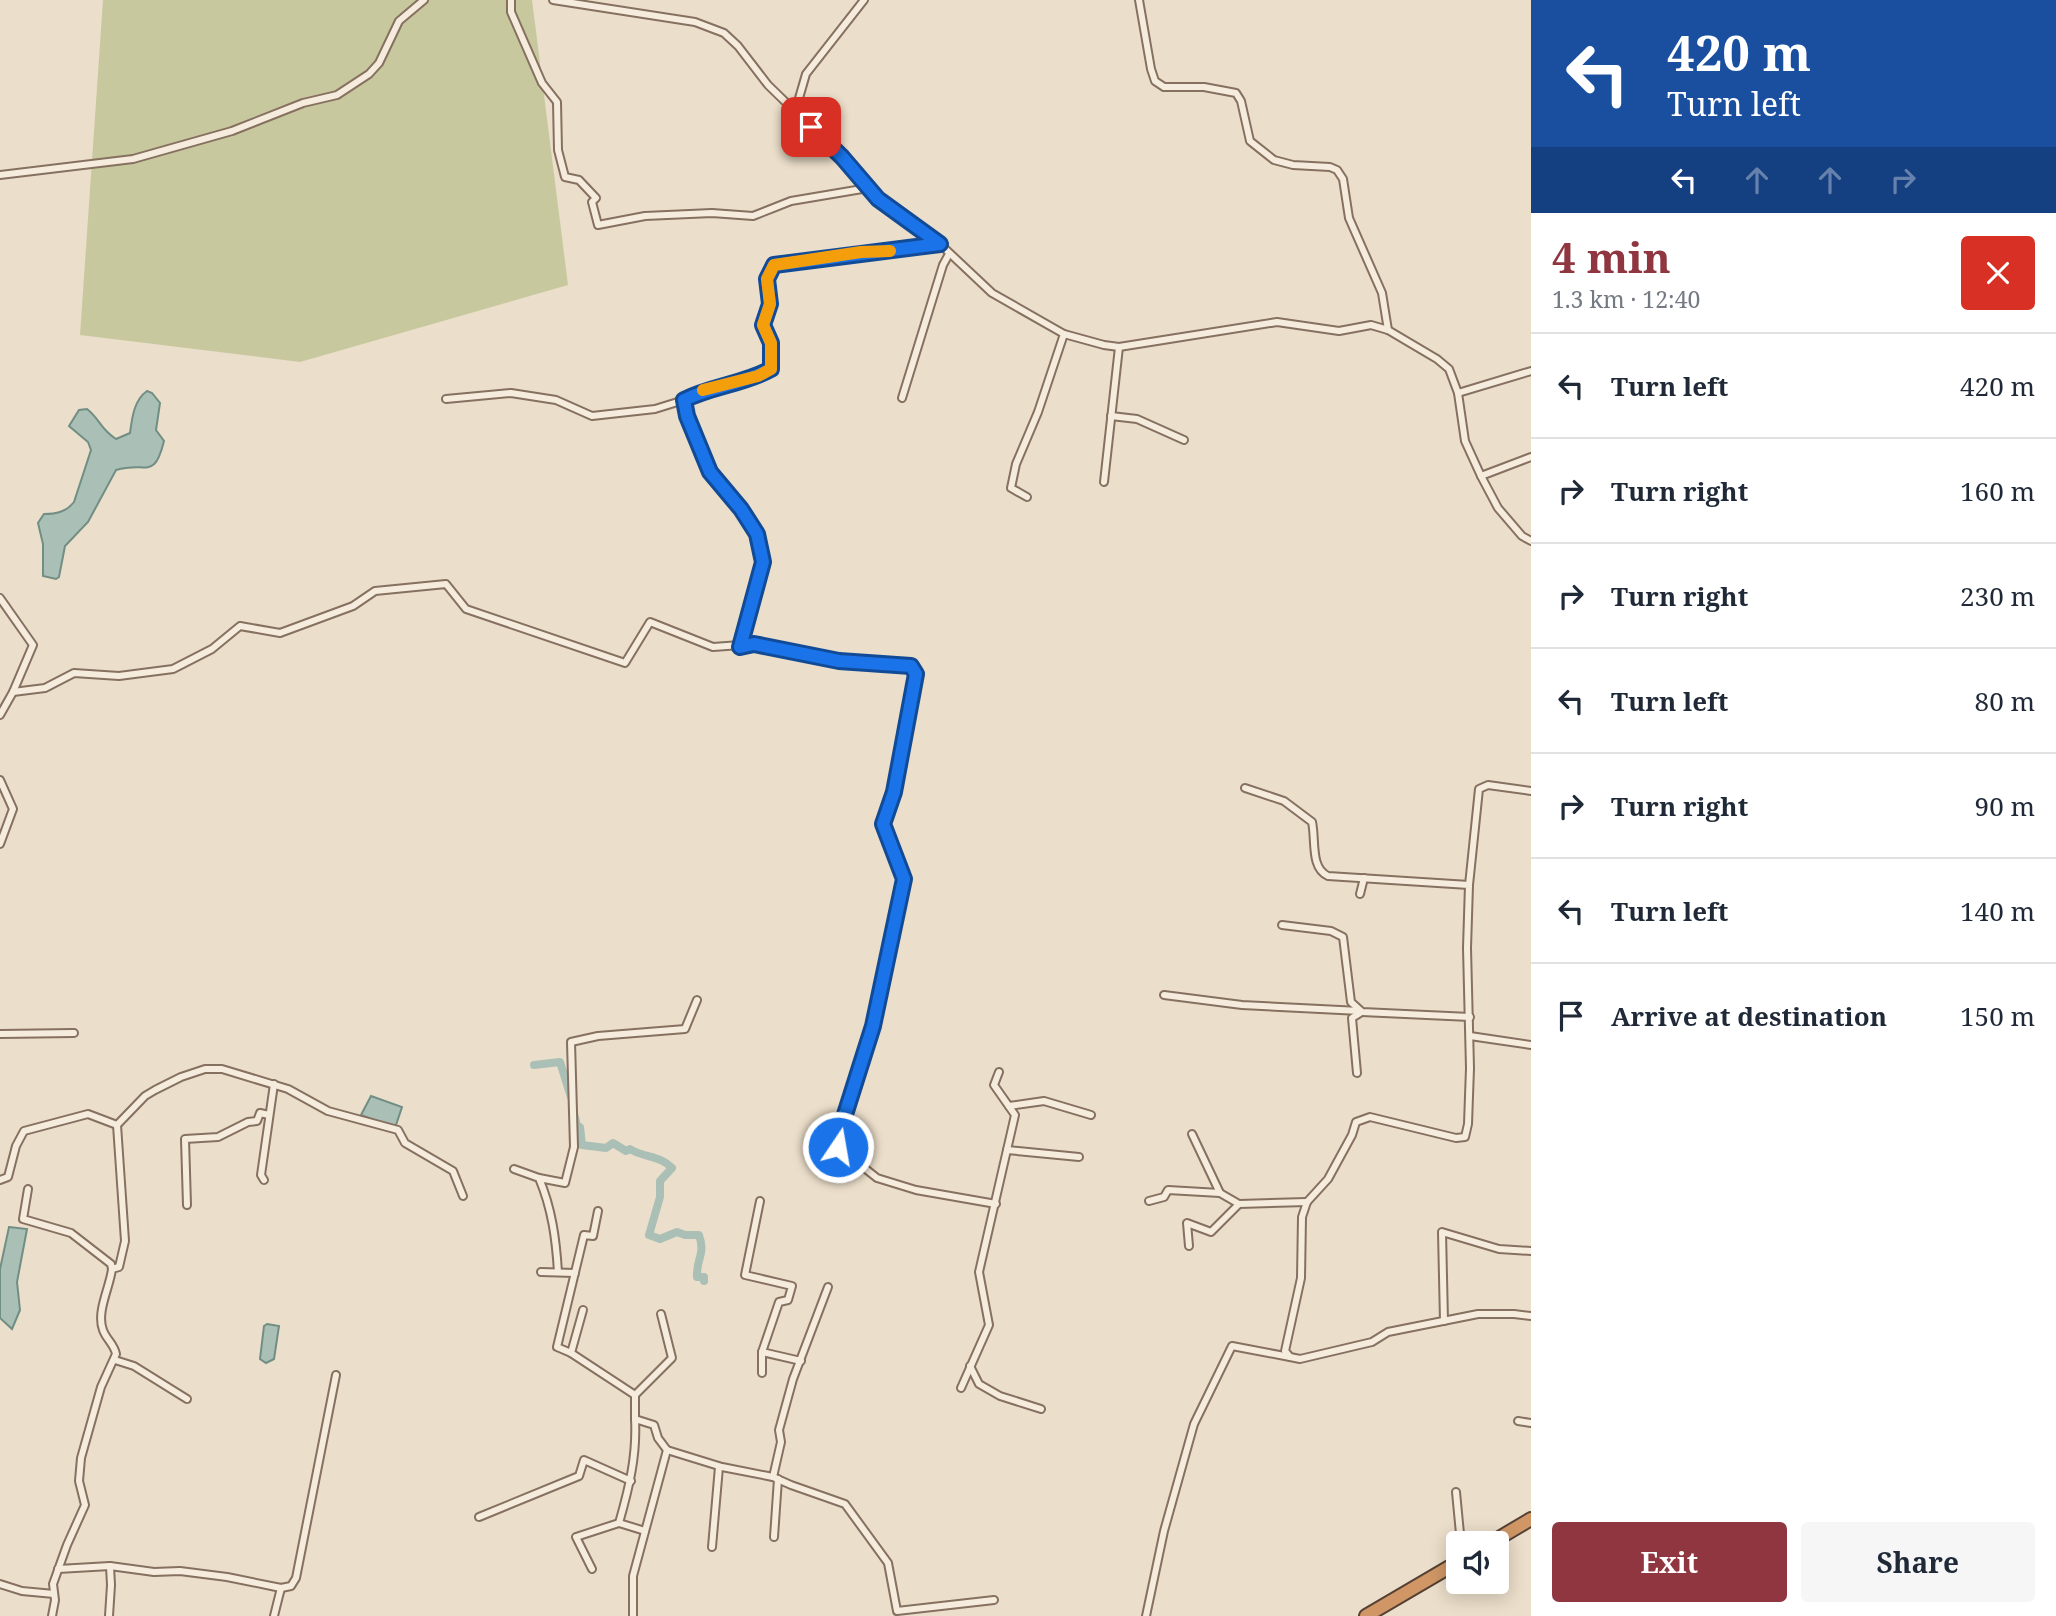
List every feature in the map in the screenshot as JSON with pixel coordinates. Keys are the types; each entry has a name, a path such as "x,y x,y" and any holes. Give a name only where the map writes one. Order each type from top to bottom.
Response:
{"highway":[{"path":"1509,1532 1531,1519"},
{"path":"1366,1616 1446,1569"}],"street":[{"path":"0,175 133,159 232,131 303,103 337,95 369,74 379,63 399,21 424,0"},
{"path":"511,0 510,12 542,83 557,102 558,150 565,177 579,180 596,198 592,202 598,225 645,216 712,213 753,216 791,201 868,188"},
{"path":"553,0 695,22 724,33 738,46 768,85 842,157 878,199 940,244 992,293 1064,334 1104,345 1119,346 1277,321 1339,331 1371,326 1388,330 1449,369 1458,393 1465,441 1481,476 1498,508 1522,536 1531,541"},
{"path":"795,112 806,74 864,0"},
{"path":"1139,0 1155,81 1164,87 1204,87 1236,93 1241,101 1250,141 1274,160 1337,170 1343,178 1349,218 1382,293 1388,330"},
{"path":"446,398 511,393 556,400 592,416 655,408 684,400 704,390 758,376 771,369 771,343 763,325 770,304 767,279 774,265 940,244"},
{"path":"902,398 943,265 949,254"},
{"path":"1027,497 1011,488 1016,464 1038,412 1064,334"},
{"path":"1104,482 1119,346"},
{"path":"1458,393 1531,371"},
{"path":"684,400 687,416 710,472 741,509 757,534 763,562 740,647"},
{"path":"1111,416 1137,419 1184,440"},
{"path":"1481,476 1531,457"},
{"path":"13,692 45,688 74,673 119,676 173,669 212,649 240,626 280,633 353,606 375,591 446,584 466,609 625,663 650,622 713,647 754,644 839,661 911,666 916,674 894,792 883,824 904,879 873,1026 842,1124 838,1147 877,1178 916,1190 996,1204"},
{"path":"0,598 33,646 0,715"},
{"path":"0,780 13,809 0,844"},
{"path":"1290,1357 1285,1351 1301,1278 1302,1217 1307,1202 1328,1179 1352,1135 1356,1122 1370,1117 1456,1138 1465,1137 1468,1124 1471,1036 1467,948 1469,885 1479,789 1488,785 1531,791"},
{"path":"1245,788 1284,801 1312,822 1316,865 1320,873 1328,876 1469,885"},
{"path":"1360,894 1364,878"},
{"path":"1282,925 1331,931 1343,937 1351,1002 1362,1012"},
{"path":"1164,995 1273,1008 1470,1017"},
{"path":"514,1169 565,1183 574,1147 571,1042 598,1036 685,1028 696,1000"},
{"path":"1357,1073 1352,1018 1362,1012"},
{"path":"0,1034 74,1033"},
{"path":"1471,1036 1531,1045"},
{"path":"112,1269 118,1267 125,1241 117,1125 145,1096 181,1077 205,1069 222,1069 288,1088 328,1111 398,1130 405,1143 453,1171 463,1196"},
{"path":"961,1388 989,1325 979,1272 1015,1115 994,1085 999,1072"},
{"path":"264,1180 261,1175 274,1084"},
{"path":"1009,1106 1044,1101 1091,1115"},
{"path":"187,1205 186,1139 218,1137 248,1122 257,1121 260,1113 269,1115"},
{"path":"0,1180 8,1177 16,1146 24,1130 88,1114 117,1125"},
{"path":"1192,1134 1220,1194"},
{"path":"1007,1150 1079,1157"},
{"path":"539,1178 550,1203 558,1272"},
{"path":"28,1189 23,1219 71,1233 111,1264 112,1269 102,1320 103,1330 115,1348 115,1360 101,1387 81,1458 79,1481 85,1505 53,1584 52,1616"},
{"path":"1149,1201 1164,1197 1168,1190 1220,1194 1239,1204 1307,1202"},
{"path":"760,1201 745,1275 792,1286 788,1300 779,1302 762,1352 762,1373"},
{"path":"1189,1246 1187,1223 1211,1232 1239,1204"},
{"path":"598,1211 593,1236 583,1235 557,1347 571,1353 635,1395"},
{"path":"1444,1321 1442,1232 1499,1249 1531,1251"},
{"path":"541,1272 575,1273"},
{"path":"774,1537 775,1478 781,1442 779,1430 793,1380 828,1287"},
{"path":"571,1353 583,1310"},
{"path":"619,1523 631,1482 636,1448 635,1395 672,1358 661,1314"},
{"path":"1146,1616 1164,1531 1194,1424 1232,1346 1300,1359 1372,1342 1388,1332 1478,1314 1531,1316"},
{"path":"762,1352 801,1362"},
{"path":"115,1360 134,1366 187,1399"},
{"path":"970,1366 979,1384 1000,1396 1041,1409"},
{"path":"58,1569 110,1566 154,1572 180,1571 281,1588 291,1586 296,1578 336,1375"},
{"path":"635,1419 654,1425 657,1438 667,1450 719,1467 775,1478 845,1504 888,1563 897,1614 994,1600"},
{"path":"1518,1421 1531,1423"},
{"path":"633,1616 633,1576 667,1450"},
{"path":"479,1517 579,1476 584,1460 631,1482"},
{"path":"712,1547 719,1467"},
{"path":"1456,1492 1460,1531"},
{"path":"592,1569 576,1536 619,1523 645,1531"},
{"path":"109,1616 110,1566"},
{"path":"0,1584 22,1591 54,1594"},
{"path":"274,1616 281,1588"}],"green space":[{"path":"103,0 532,0 568,285 300,362 80,335"}],"shaded area":[{"path":"147,391 160,403 156,430 164,441 157,461 148,467 116,470 88,522 65,546 59,577 56,579 43,576 43,544 38,523 44,514 60,512 74,502 91,450 88,442 69,426 79,410 87,409 116,439 130,433 136,404"},
{"path":"371,1096 402,1107 395,1128 361,1115"},
{"path":"9,1227 27,1229 17,1282 20,1310 12,1329 0,1318 0,1269"},
{"path":"264,1326 279,1326 274,1359 266,1363 260,1359"}],"waterway":[{"path":"534,1065 560,1062 571,1097"},
{"path":"575,1117 577,1126 580,1127 582,1145 606,1148 613,1143 626,1151 630,1149 662,1161 672,1168 660,1181 660,1197 649,1235 660,1239 677,1232 699,1235 702,1247 697,1277 704,1277 704,1281"}],"slow traffic":[{"path":"703,390 758,376 771,369 771,343 763,325 770,304 767,279 774,265 861,252 890,251"}],"route":[{"path":"811,127 842,157 878,199 940,244 774,265 767,279 770,304 763,325 771,343 771,369 758,376 704,390 684,400 687,416 710,472 741,509 757,534 763,562 740,647 754,644 839,661 911,666 916,674 894,792 883,824 904,879 873,1026 842,1124 838,1147"}]}
